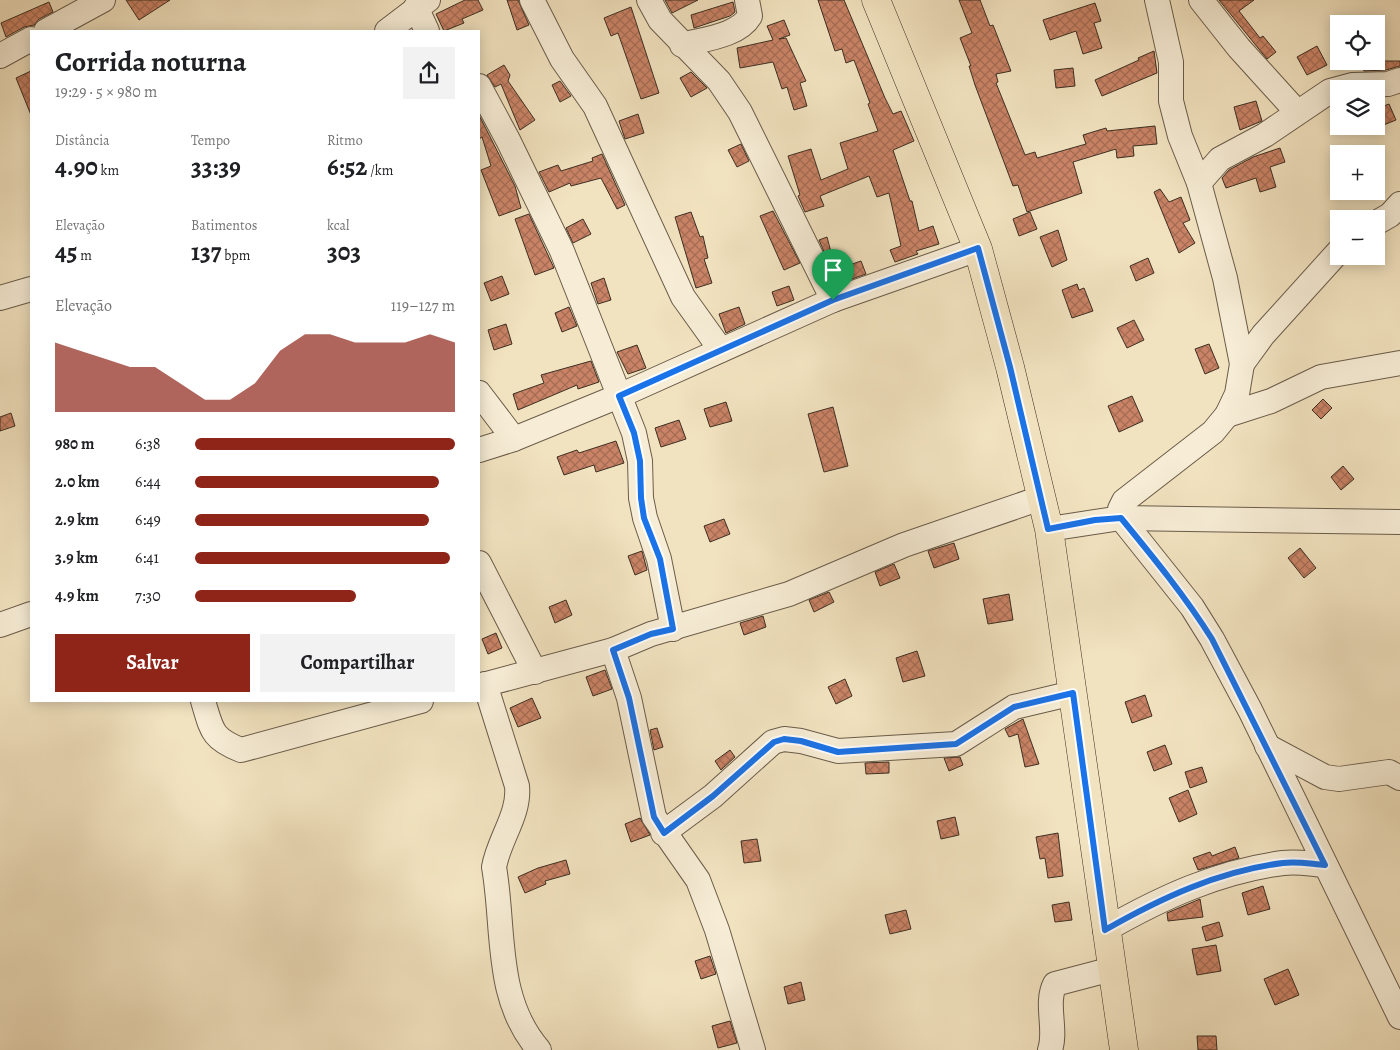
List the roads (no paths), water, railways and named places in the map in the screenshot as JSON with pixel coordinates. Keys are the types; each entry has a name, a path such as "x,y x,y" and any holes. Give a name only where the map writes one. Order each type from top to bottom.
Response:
{"main road":[{"path":"876,0 978,248 1041,498 1048,529 1073,693 1105,930 1124,1050"}],"street":[{"path":"48,30 103,0"},
{"path":"532,0 562,59 595,106 684,297 721,350"},
{"path":"650,0 660,20 682,45 719,81 740,112 833,300"},
{"path":"682,45 735,30 745,24 750,16 748,0"},
{"path":"1157,0 1171,62 1171,101 1180,136 1199,183 1225,278 1242,364 1237,394 1227,415 1214,432 1124,501 1120,509 1121,518 1192,607 1207,631 1267,746 1400,1016"},
{"path":"1201,0 1239,48 1297,112"},
{"path":"389,30 422,4 427,30"},
{"path":"0,56 30,40"},
{"path":"1199,183 1220,159 1265,135 1330,91 1352,85 1388,84 1400,80"},
{"path":"480,88 513,148 562,251 634,433 640,461 641,498 644,518 660,559 673,629"},
{"path":"1385,217 1400,204"},
{"path":"480,450 514,440 619,396 833,300 978,248"},
{"path":"1242,364 1263,335 1330,261"},
{"path":"0,298 30,289"},
{"path":"1227,415 1271,401 1320,377 1400,363"},
{"path":"480,394 514,440"},
{"path":"538,1050 519,1023 507,986 494,867 497,851 514,812 518,796 517,786 482,685 613,650 651,634 789,594 904,545 1041,498"},
{"path":"1048,529 1095,520 1121,518 1400,522"},
{"path":"480,565 535,672"},
{"path":"0,625 30,614"},
{"path":"613,650 629,698 654,817 698,880 717,930 753,1050"},
{"path":"664,833 713,796 774,742 784,739 801,741 838,752 956,744 1014,707 1073,693"},
{"path":"203,702 212,731 223,743 241,750 418,702"},
{"path":"1267,746 1325,777 1339,780 1389,772 1400,778"},
{"path":"1105,930 1151,904 1208,881 1284,863 1325,865"},
{"path":"1050,1050 1053,1043 1052,1001 1055,984 1112,969"}]}
